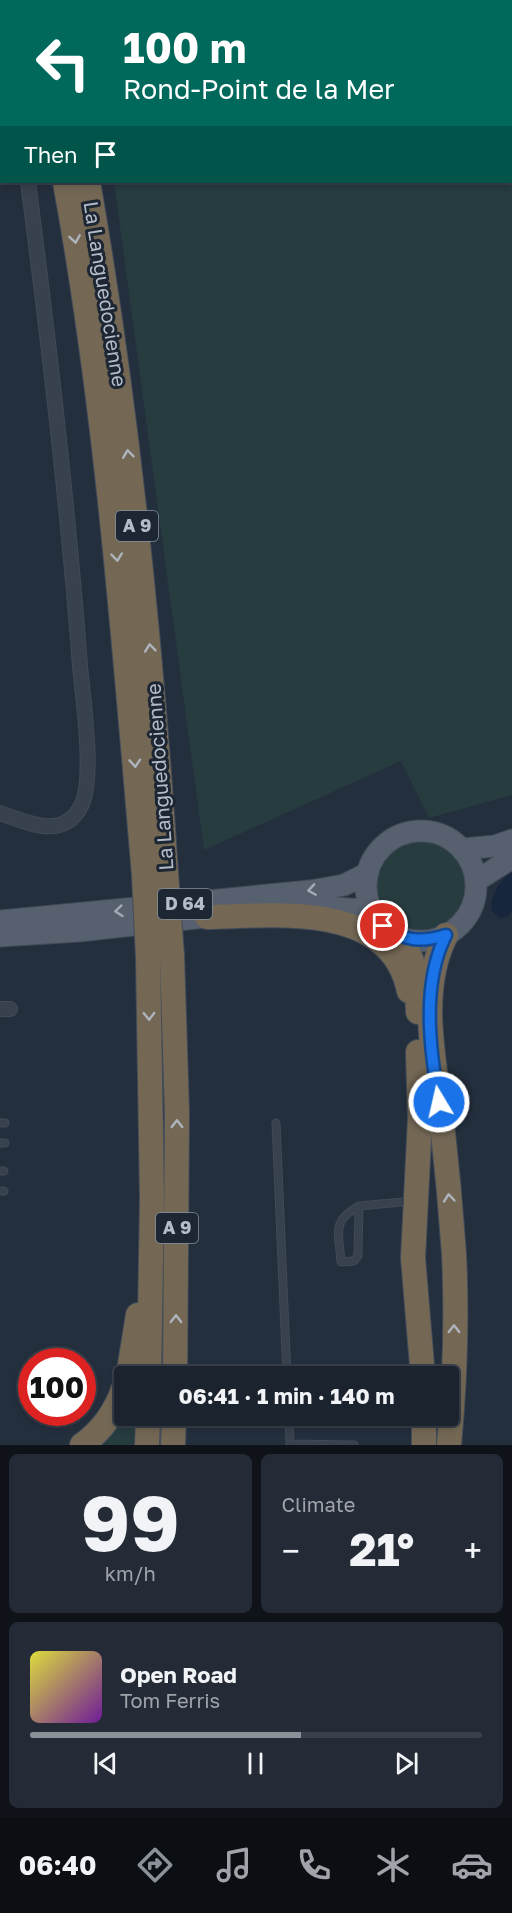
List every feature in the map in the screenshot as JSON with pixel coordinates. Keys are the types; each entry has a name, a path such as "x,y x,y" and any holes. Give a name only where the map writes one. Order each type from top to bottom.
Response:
{"highway":[{"name":"La Languedocienne","path":"65,183 104,436 155,874 172,956 178,1176 175,1366"},
{"name":"La Languedocienne","path":"88,183 110,307 141,560 155,704 155,874 148,957 152,1279 149,1366"},
{"path":"207,917 316,916 360,929 384,947 397,964 407,983 417,1041"},
{"path":"446,935 440,947 431,1005 432,1062 442,1122 454,1256 454,1388 449,1445"},
{"path":"397,936 408,948 414,964 420,1119 413,1258 422,1366"},
{"path":"130,1366 137,1318 152,1279"},
{"path":"82,1445 97,1434 114,1411"},
{"path":"147,1445 148,1426"},
{"path":"173,1445 174,1426"},
{"path":"424,1426 424,1445"}],"main road":[{"path":"409,832 438,833 463,849 472,864 476,881 471,910 463,922 446,935 430,940 413,941 397,936 383,926 372,911 368,899 368,873 383,847 395,837 409,832"},
{"path":"463,849 495,846 512,840"},
{"path":"476,881 512,858"},
{"name":"D 64","path":"0,921 310,891 344,885 368,873"},
{"name":"D 64","path":"0,936 79,931 315,906 372,911"}],"street":[{"path":"0,813 49,828 70,820 81,807 86,773 85,730 56,410 28,183"}],"lane":[{"path":"276,1123 287,1366"},
{"path":"359,1206 358,1256 354,1261 341,1262 339,1221 343,1214 359,1206 416,1201"},
{"path":"289,1426 290,1444 354,1445"}],"green space":[{"path":"114,183 512,183 512,795 429,818 401,761 204,850"},
{"path":"414,839 432,839 457,852 467,868 470,886 467,904 457,920 432,933 414,933 389,920 376,895 376,877 389,852"},
{"path":"114,1417 114,1426 135,1426 134,1445 93,1445"}],"water":[{"path":"512,871 512,912 507,917 499,918 491,910 492,898 503,879"}],"route":[{"path":"383,926 397,936 413,941 430,940 446,935 440,947 431,1005 432,1062 439,1102"}]}
